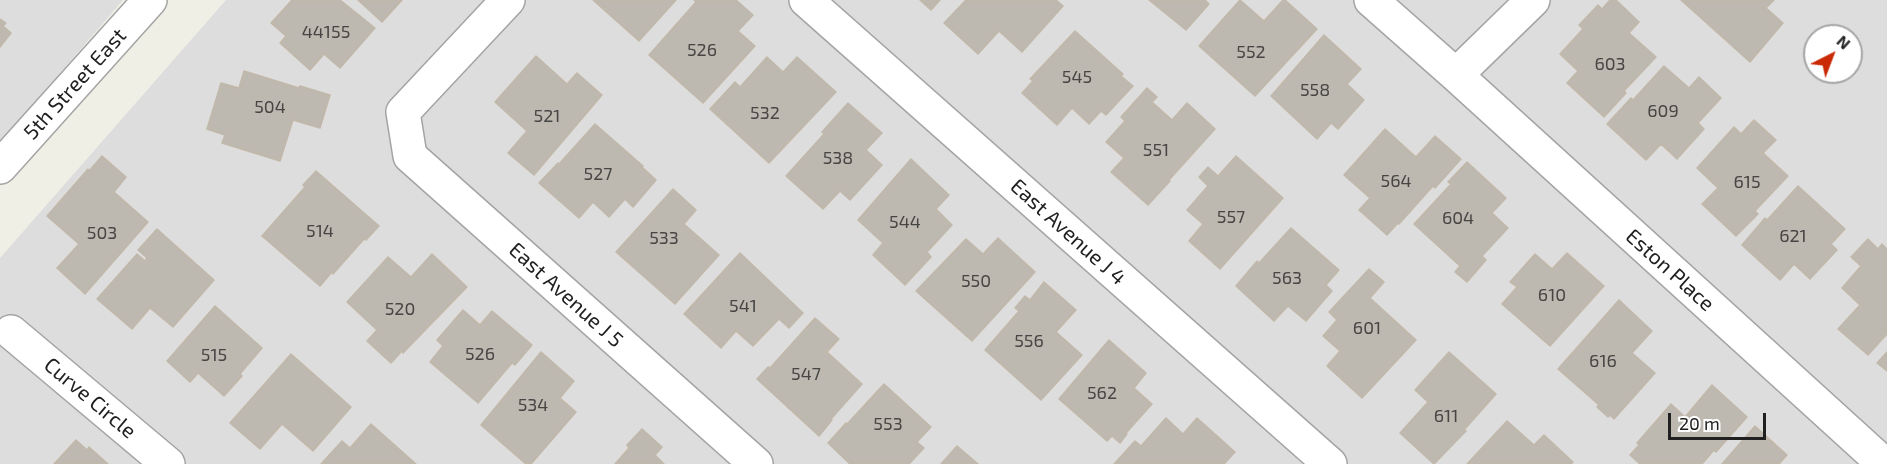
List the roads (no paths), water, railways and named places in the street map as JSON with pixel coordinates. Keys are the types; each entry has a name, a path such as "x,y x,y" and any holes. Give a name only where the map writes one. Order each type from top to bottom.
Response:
{"street":[{"name":"5th Street East","path":"0,167 150,0"},
{"name":"East Avenue J 5","path":"507,0 403,112 410,156 756,464"},
{"name":"East Avenue J 4","path":"806,0 1330,464"},
{"name":"Eston Place","path":"1371,0 1884,464"},
{"path":"1456,75 1533,0"},
{"name":"Curve Circle","path":"12,332 168,464"}]}
